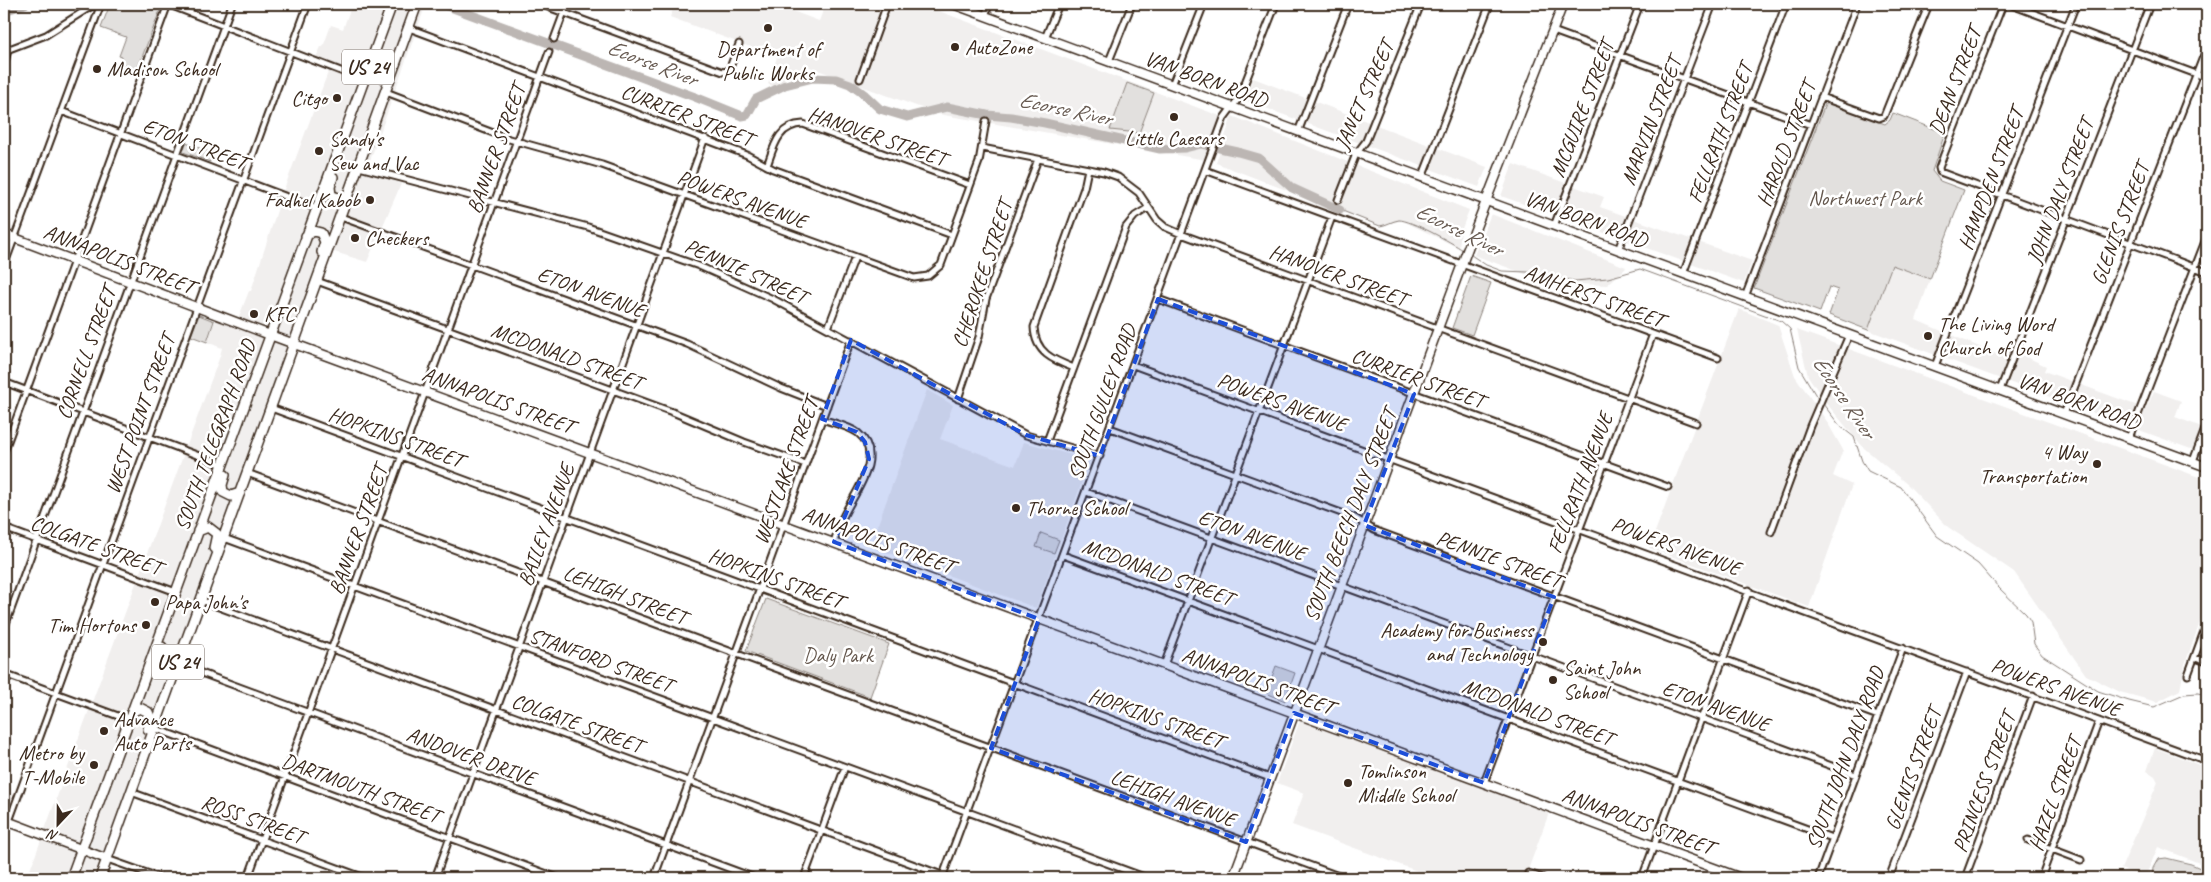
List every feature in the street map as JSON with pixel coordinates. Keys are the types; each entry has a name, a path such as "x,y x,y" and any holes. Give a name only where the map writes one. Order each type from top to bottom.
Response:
{"main road":[{"name":"SOUTH TELEGRAPH ROAD","path":"71,878 392,4"},
{"name":"SOUTH TELEGRAPH ROAD","path":"100,878 418,4"},
{"path":"362,158 362,148 388,70 388,65 382,58 370,62"},
{"path":"348,195 343,198 334,197 331,195 330,187 350,132 354,106"},
{"path":"300,326 305,299 325,242 324,236 318,232 312,231 306,236"},
{"path":"240,493 233,496 228,495 223,492 222,485 241,432 248,396"},
{"path":"191,627 196,599 218,536 208,527 198,531"},
{"path":"176,666 169,672 163,672 157,663 177,607 184,570"},
{"path":"129,796 129,781 151,719 144,709 133,711"}],"street":[{"path":"4,452 168,4 364,80"},
{"name":"CORNELL STREET","path":"4,629 232,4"},
{"name":"WEST POINT STREET","path":"4,835 6,821 56,694 308,4"},
{"path":"540,4 700,64 727,72 739,44"},
{"path":"554,40 566,4"},
{"path":"860,79 887,4"},
{"name":"VAN BORN ROAD","path":"953,4 2207,467"},
{"path":"985,15 990,4"},
{"path":"1045,38 1059,4"},
{"path":"1109,61 1132,4"},
{"path":"1172,85 1204,4"},
{"name":"SOUTH GULLEY ROAD","path":"943,877 1224,118 1239,98 1276,4"},
{"path":"1298,132 1348,4"},
{"name":"JANET STREET","path":"1338,200 1356,154 1366,141 1421,4"},
{"path":"1422,178 1490,4"},
{"name":"SOUTH BEECH DALY STREET","path":"1232,878 1465,257 1564,4"},
{"name":"MCGUIRE STREET","path":"1554,226 1640,4"},
{"name":"MARVIN STREET","path":"1618,250 1713,4"},
{"name":"FELLRATH STREET","path":"1682,274 1786,4"},
{"name":"HAROLD STREET","path":"1745,296 1857,4"},
{"path":"1822,96 1879,118 1886,114 1929,4"},
{"name":"DEAN STREET","path":"2002,196 1944,175 1940,171 1943,157 2003,4"},
{"path":"2009,4 2207,78"},
{"name":"HAMPDEN STREET","path":"1935,366 2076,4"},
{"name":"JOHN DALY STREET","path":"2000,390 2150,4"},
{"path":"4,66 6,50 46,35 92,6 100,5 4,266"},
{"name":"CURRIER STREET","path":"409,28 747,154 767,166 952,235"},
{"path":"1553,31 1811,125"},
{"name":"GLENIS STREET","path":"2064,414 2207,47"},
{"name":"BANNER STREET","path":"248,878 549,52"},
{"name":"POWERS AVENUE","path":"386,92 517,141 602,165 908,277 924,278 939,268 982,148 986,121"},
{"name":"ETON STREET","path":"61,110 316,208"},
{"name":"HANOVER STREET","path":"767,166 780,134 791,126 803,124 970,185"},
{"name":"BAILEY AVENUE","path":"435,878 705,138"},
{"name":"HANOVER STREET","path":"982,148 1111,174 1125,181 1139,193 1161,224 1181,234 1438,330 1696,423"},
{"name":"CHEROKEE STREET","path":"958,398 979,337 986,299 1038,159"},
{"name":"PENNIE STREET","path":"359,167 588,227 663,252 724,276 828,328 1026,435 1100,456"},
{"path":"1074,368 1049,358 1042,351 1036,341 1035,321 1081,197 1088,169"},
{"name":"AMHERST STREET","path":"1205,170 1718,358"},
{"path":"2002,196 2207,272"},
{"path":"1047,441 1126,227 1134,216 1148,208"},
{"name":"ETON AVENUE","path":"341,216 701,350 781,388 827,406"},
{"path":"1164,665 1332,217"},
{"name":"ANNAPOLIS STREET","path":"4,234 270,335 1741,878"},
{"path":"2129,438 2207,236"},
{"path":"828,328 855,257"},
{"name":"MCDONALD STREET","path":"317,281 613,390 805,464"},
{"name":"CURRIER STREET","path":"1158,299 1668,487"},
{"name":"FELLRATH AVENUE","path":"1484,783 1653,334"},
{"path":"1771,532 1822,397 1849,335"},
{"name":"WESTLAKE STREET","path":"654,878 851,340"},
{"name":"POWERS AVENUE","path":"1133,365 1749,590 2207,761"},
{"path":"4,382 223,465"},
{"name":"HOPKINS STREET","path":"271,408 1270,778"},
{"path":"822,418 857,432 865,442 869,454 868,464 860,486 845,514 834,542"},
{"path":"2193,461 2207,424"},
{"name":"PENNIE STREET","path":"1110,428 1355,518 1374,530 1878,716"},
{"name":"LEHIGH STREET","path":"247,473 991,748"},
{"name":"ETON AVENUE","path":"1086,492 1856,775"},
{"name":"COLGATE STREET","path":"4,528 176,592"},
{"name":"STANFORD STREET","path":"224,538 1146,878"},
{"name":"MCDONALD STREET","path":"1063,555 1832,838"},
{"path":"1642,878 1749,590"},
{"name":"COLGATE STREET","path":"200,600 950,878"},
{"path":"2188,675 2207,623"},
{"name":"SOUTH JOHN DALY ROAD","path":"1818,878 1903,648"},
{"path":"2195,658 2207,662"},
{"name":"ANDOVER DRIVE","path":"176,666 754,878"},
{"name":"GLENIS STREET","path":"1890,878 1967,672"},
{"path":"4,674 129,720"},
{"name":"PRINCESS STREET","path":"1966,878 2033,696"},
{"name":"HAZEL STREET","path":"2041,878 2099,721"},
{"name":"DARTMOUTH STREET","path":"154,728 558,878"},
{"name":"LEHIGH AVENUE","path":"991,748 1344,878"},
{"path":"804,878 845,767"},
{"name":"ROSS STREET","path":"129,796 262,840 365,878"},
{"path":"6,821 161,878"},
{"path":"2028,840 2082,860"},
{"path":"1528,873 1543,878"}],"highlighted area":[{"path":"1158,299 1414,394 1364,525 1554,597 1484,783 1294,713 1246,842 991,748 1039,619 834,542 869,459 865,442 857,432 822,419 851,340 1026,435 1100,456"}],"shaded area":[{"path":"352,4 426,4 367,169 401,184 367,262 328,250 100,878 27,878 220,356 222,348 207,342 216,318 238,319 249,291 251,291 283,192 330,67 314,61 321,47 323,47 331,25 343,29"},
{"path":"675,4 789,4 787,9 819,21 824,8 812,4 920,4 1220,116 1206,160 938,114 804,65 799,76 774,86 768,84 777,57 670,17"},
{"path":"1253,78 1487,167 1479,187 1244,100"},
{"path":"1232,116 1469,210 1461,231 1459,248 1401,220 1380,226 1216,163"},
{"path":"1513,164 1604,197 1600,207 1752,261 1744,283 1501,196"},
{"path":"1491,214 1626,267 1607,285 1575,284 1528,275 1474,255"},
{"path":"1892,265 1930,279 1916,320 2003,357 2007,348 2046,366 2044,371 2146,409 2154,391 2181,401 2175,417 2207,429 2207,455 1868,330"},
{"path":"1739,309 1778,325 1795,376 1826,420 1843,450 1833,476 1852,485 1809,607 1649,548"},
{"path":"1797,330 2207,480 2207,603 2185,664 2180,690 2157,702 2120,692 2086,675 2014,572 1948,527 1908,485 1864,448 1827,404 1808,376"},
{"path":"927,390 953,405 940,439 1015,466 1024,442 1090,460 1036,608 870,546"},
{"path":"1300,720 1549,813 1525,878 1436,878 1292,825 1304,793 1277,783"},
{"path":"2155,748 2207,768 2207,866 2158,847 2145,878 2121,869 2158,782 2155,776 2147,771"}],"green space":[{"path":"110,4 151,4 161,8 137,70 122,65 122,57 119,56 126,37 101,28"},
{"path":"1127,83 1154,93 1139,133 1110,130"},
{"name":"Northwest Park","path":"1826,102 1885,124 1890,120 1893,113 1945,133 1932,171 1940,181 1964,190 1930,279 1892,265 1868,330 1829,315 1838,290 1829,287 1820,312 1754,288"},
{"path":"186,143 213,153 210,162 183,152"},
{"path":"1471,276 1491,283 1472,335 1452,328"},
{"path":"199,315 214,321 207,342 191,336"},
{"path":"1041,533 1059,540 1054,553 1036,547"},
{"name":"Daly Park","path":"766,599 889,644 870,697 746,651"},
{"path":"1276,666 1295,673 1285,701 1266,693"},
{"path":"2166,858 2191,864 2207,871 2207,878 2152,878 2153,868 2158,859"}],"waterway":[{"name":"Ecorse River","path":"4,11 25,4"},
{"name":"Ecorse River","path":"442,4 742,116 747,115 756,99 785,85 813,78 836,79 850,84 880,109 907,117 947,107 1045,123 1160,149 1185,148 1201,144 1238,152 1259,158 1292,188 1340,210"},
{"name":"Ecorse River","path":"1340,210 1380,226 1399,220 1405,221 1431,232 1463,250"},
{"name":"Ecorse River","path":"1468,253 1486,265 1502,271 1528,272 1575,281 1608,278 1640,269 1781,321 1790,329 1799,367 1818,399"},
{"name":"Ecorse River","path":"1823,404 1840,426 1854,437 1862,461 1868,471 1901,487 1937,536 1978,564 2026,614 2031,622 2034,644 2042,655 2098,691 2129,701 2154,707 2184,694 2198,693 2207,696"}],"place":[{"name":"Department of Public Works","path":"768,28"},
{"name":"AutoZone","path":"955,47"},
{"name":"Madison School","path":"97,69"},
{"name":"Citgo","path":"337,98"},
{"name":"Little Caesars","path":"1174,117"},
{"name":"Sandy's Sew and Vac","path":"319,151"},
{"name":"Fadhel Kabob","path":"370,200"},
{"name":"Checkers","path":"355,238"},
{"name":"KFC","path":"254,314"},
{"name":"The Living Word Church of God","path":"1928,336"},
{"name":"4 Way Transportation","path":"2097,464"},
{"name":"Thorne School","path":"1016,508"},
{"name":"Papa John's","path":"155,602"},
{"name":"Tim Hortons","path":"146,625"},
{"name":"Academy for Business and Technology","path":"1543,642"},
{"name":"Saint John School","path":"1553,680"},
{"name":"Advance Auto Parts","path":"104,731"},
{"name":"Metro by T-Mobile","path":"94,765"},
{"name":"Tomlinson Middle School","path":"1348,783"}]}
